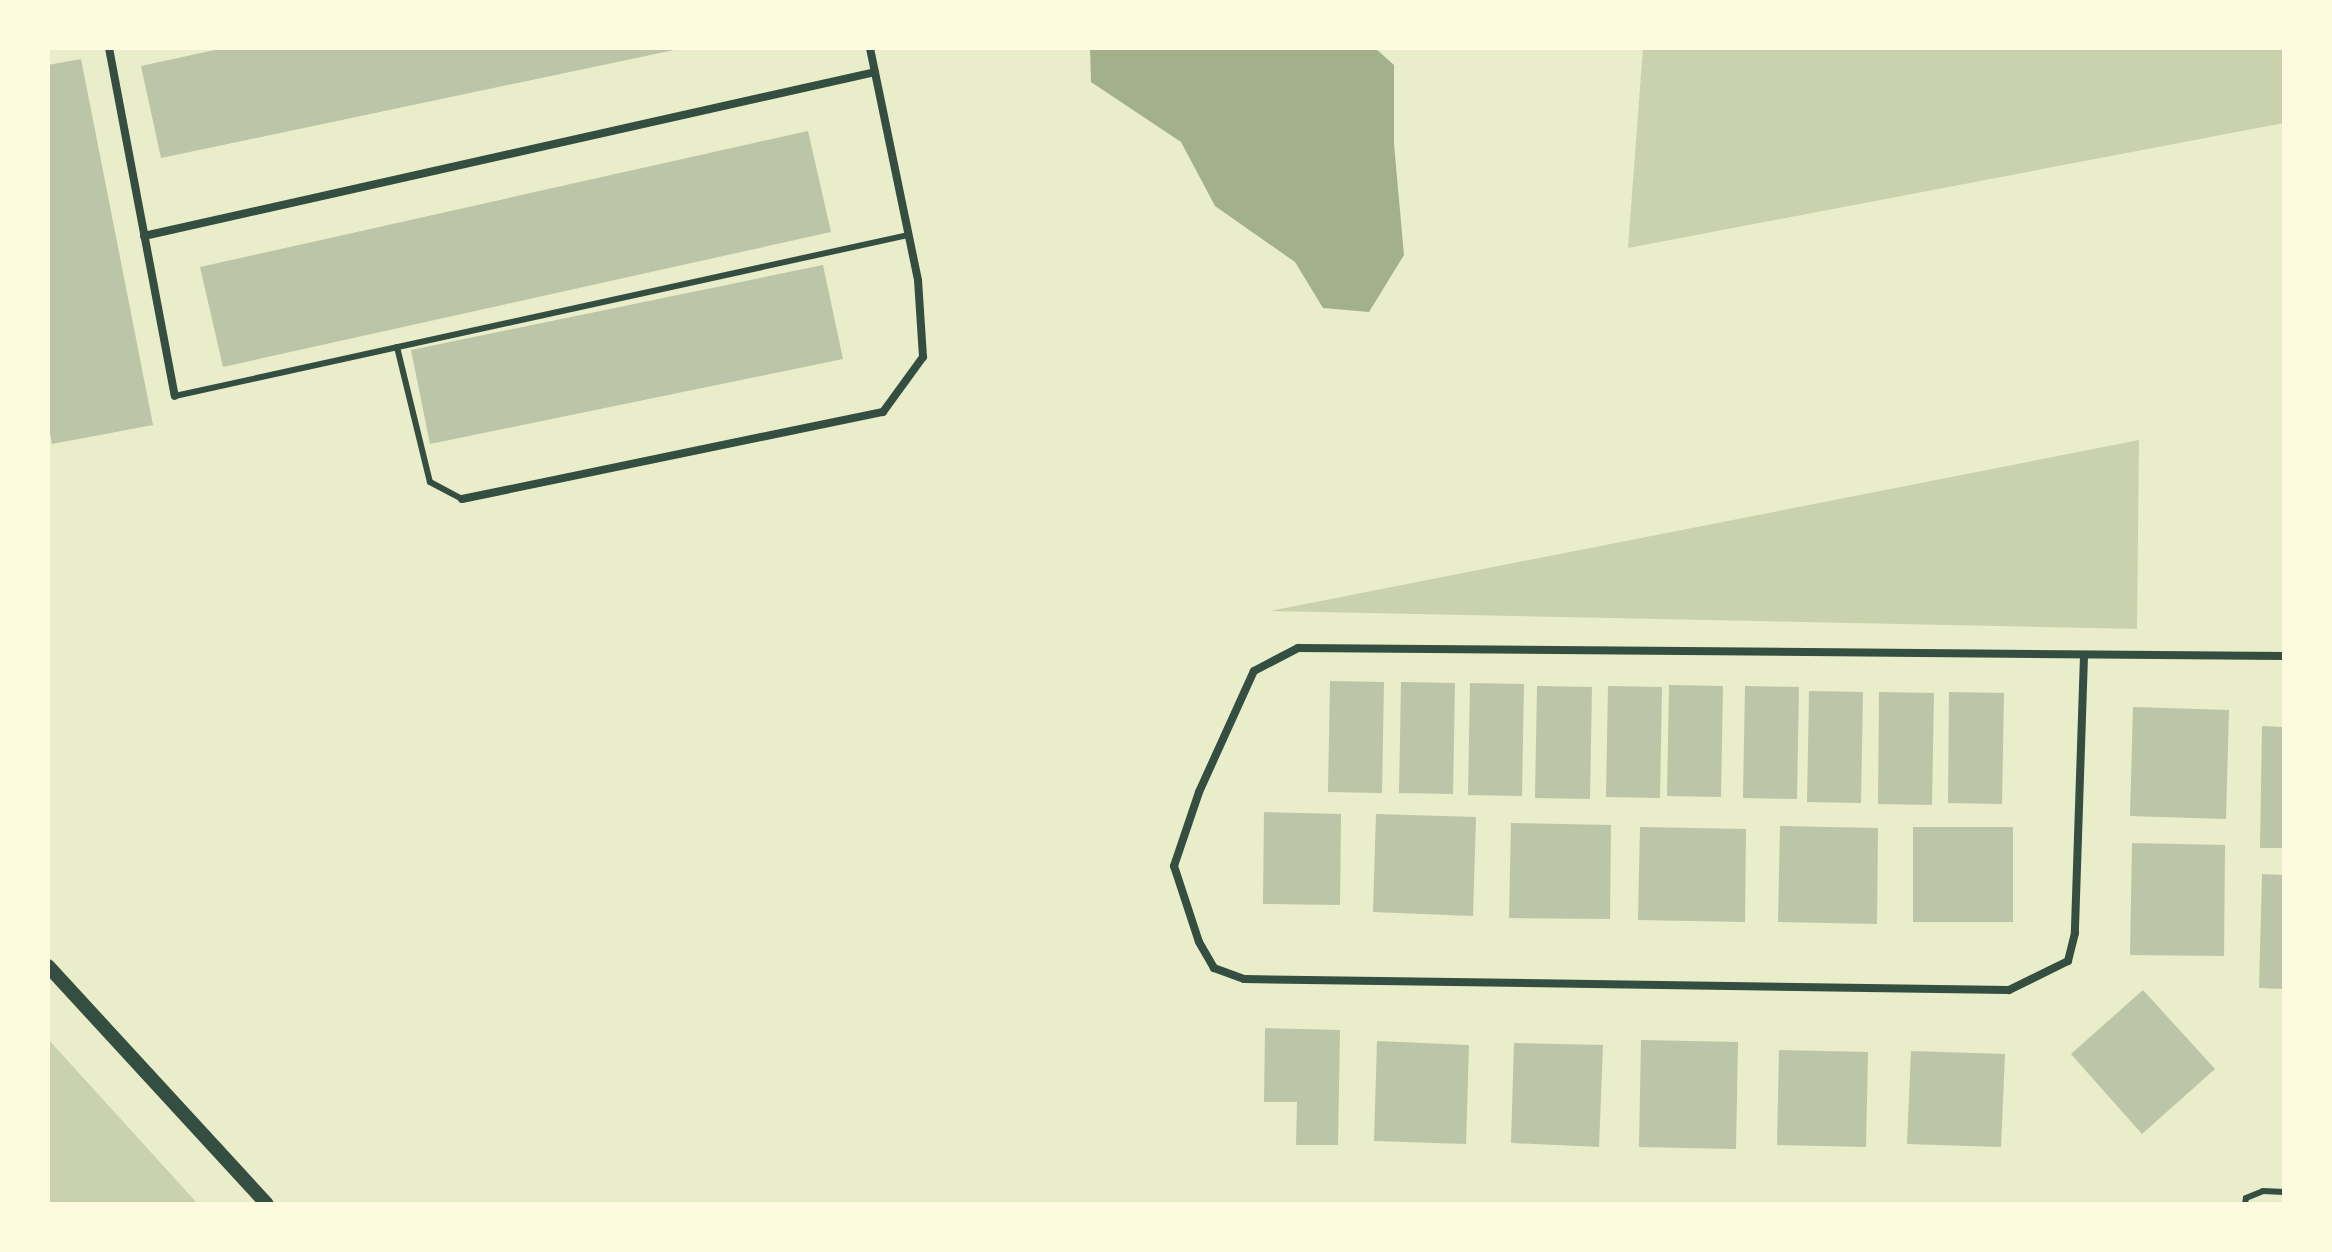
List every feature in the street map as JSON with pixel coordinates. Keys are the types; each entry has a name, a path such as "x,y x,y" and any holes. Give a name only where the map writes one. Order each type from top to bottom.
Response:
{"street":[{"path":"109,48 175,396"},
{"path":"462,499 883,412 923,357 918,280 870,48"},
{"path":"144,236 875,72"},
{"path":"2084,656 2075,933 2068,961 2009,990 1244,979 1214,968 1199,942 1174,866 1199,792 1254,671 1298,648 2284,656"},
{"path":"48,966 267,1204"}],"lane":[{"path":"175,396 908,235"},
{"path":"397,347 430,482 462,499"},
{"path":"2245,1204 2246,1198 2263,1191 2284,1192"}],"shaded area":[{"path":"1090,48 1375,48 1394,65 1394,144 1404,255 1369,312 1323,308 1295,262 1215,206 1181,142 1091,82"},
{"path":"1643,48 2284,48 2284,123 1628,248"},
{"path":"2139,440 2137,629 1270,611"},
{"path":"48,1039 198,1204 48,1204"}],"building":[{"path":"224,48 679,49 161,158 141,66"},
{"path":"81,59 153,425 52,444 48,423 48,65"},
{"path":"808,131 831,232 223,367 200,267"},
{"path":"823,265 843,359 430,444 411,350"},
{"path":"1330,681 1384,682 1382,793 1328,792"},
{"path":"1401,682 1455,683 1453,794 1399,793"},
{"path":"1470,683 1524,684 1522,796 1468,795"},
{"path":"1669,685 1723,686 1721,797 1667,796"},
{"path":"1537,686 1592,687 1590,799 1535,798"},
{"path":"1608,686 1662,687 1660,798 1606,797"},
{"path":"1745,686 1799,687 1797,799 1743,798"},
{"path":"1809,691 1863,692 1861,803 1807,802"},
{"path":"1879,692 1934,693 1932,805 1878,804"},
{"path":"1949,692 2004,693 2002,804 1948,803"},
{"path":"2133,707 2229,710 2226,819 2130,816"},
{"path":"2262,726 2284,727 2284,848 2260,848"},
{"path":"1264,812 1341,814 1340,905 1263,904"},
{"path":"1376,814 1476,817 1473,916 1373,912"},
{"path":"1511,823 1611,825 1610,919 1509,918"},
{"path":"1780,826 1878,828 1877,924 1778,922"},
{"path":"1640,827 1746,829 1745,922 1638,920"},
{"path":"1913,827 2013,827 2013,922 1913,922"},
{"path":"2132,843 2225,845 2224,956 2130,955"},
{"path":"2262,874 2284,875 2284,989 2259,988"},
{"path":"2143,990 2215,1069 2142,1134 2071,1054"},
{"path":"1265,1028 1340,1030 1338,1145 1296,1145 1297,1102 1264,1102"},
{"path":"1641,1040 1738,1042 1736,1149 1639,1147"},
{"path":"1377,1041 1469,1045 1466,1144 1374,1141"},
{"path":"1514,1043 1603,1045 1599,1147 1511,1143"},
{"path":"1779,1050 1868,1052 1866,1147 1777,1145"},
{"path":"1911,1051 2005,1054 2001,1147 1907,1144"}]}
